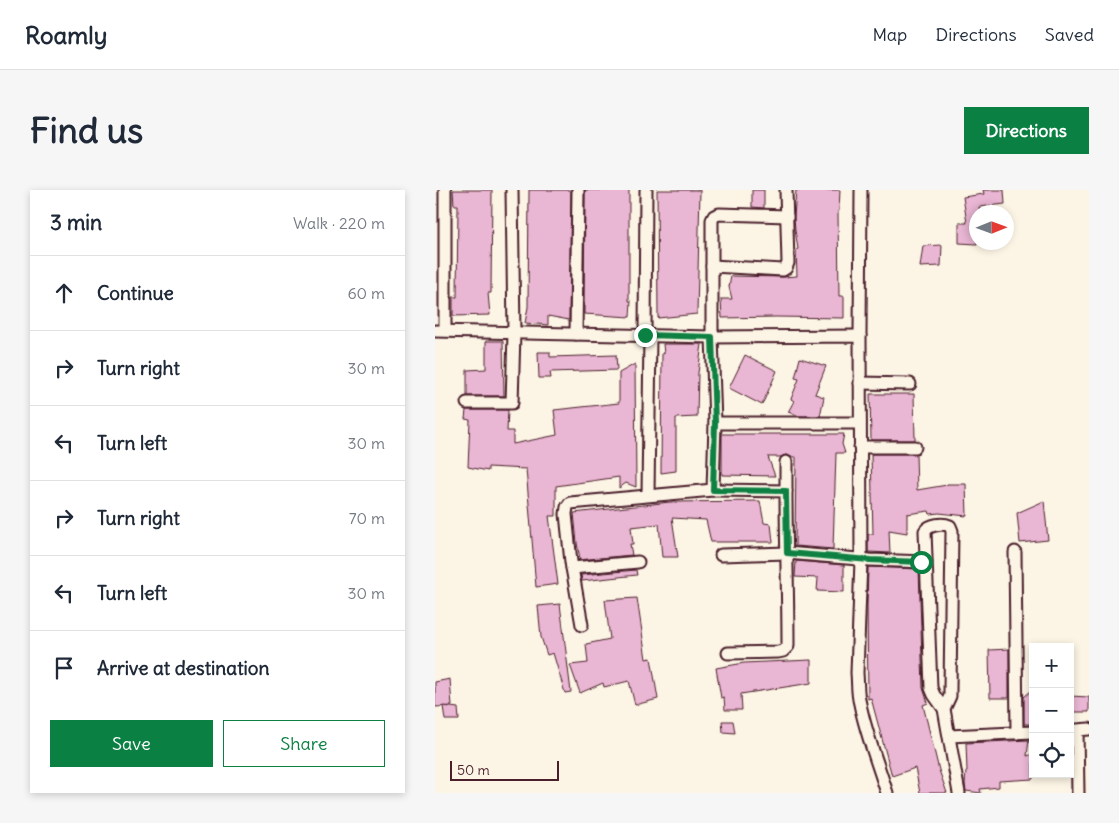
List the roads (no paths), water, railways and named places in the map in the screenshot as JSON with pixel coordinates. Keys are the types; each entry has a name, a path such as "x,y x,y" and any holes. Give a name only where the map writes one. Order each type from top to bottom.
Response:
{"street":[{"path":"445,190 440,330 712,337 860,336"},
{"path":"467,403 512,403 514,333 512,190"},
{"path":"576,334 578,190"},
{"path":"647,190 648,495"},
{"path":"711,266 783,270 786,268 788,264 786,190"},
{"path":"861,190 861,560 857,673 859,697 865,725 887,793"},
{"path":"713,490 715,423 712,337 712,220 719,214 787,216"},
{"path":"860,383 910,384"},
{"path":"715,423 861,423"},
{"path":"860,447 915,447"},
{"path":"728,653 778,652 783,651 788,646 786,462"},
{"path":"582,626 572,568 566,514 570,503 713,490 786,491"},
{"path":"944,709 950,696 952,531 950,526 946,524 931,526 925,531 931,688 933,695 944,709 959,793"},
{"path":"1015,552 1017,733"},
{"path":"721,555 787,553 861,560 926,562"},
{"path":"572,568 638,562"},
{"path":"1078,793 1079,730"},
{"path":"949,736 1029,732"}]}
